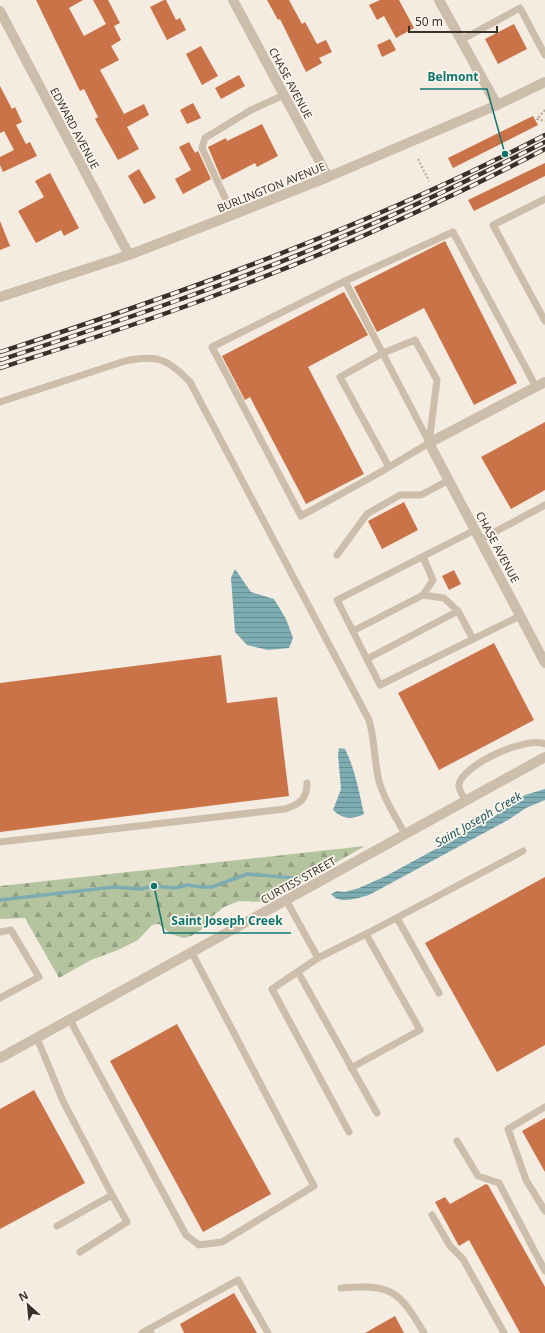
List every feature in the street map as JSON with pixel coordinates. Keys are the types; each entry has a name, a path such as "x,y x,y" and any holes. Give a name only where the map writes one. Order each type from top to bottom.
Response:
{"street":[{"name":"CHASE AVENUE","path":"233,0 328,177"},
{"path":"439,0 497,105"},
{"name":"EDWARD AVENUE","path":"0,11 129,255"},
{"name":"BURLINGTON AVENUE","path":"0,297 129,255 233,215 328,177 497,105 545,82"},
{"path":"429,443 545,382"},
{"name":"CHASE AVENUE","path":"429,443 545,663"},
{"name":"CURTISS STREET","path":"0,1058 545,757"}],"lane":[{"path":"461,40 520,8 545,55"},
{"path":"233,215 202,148 205,138 251,110 284,95"},
{"path":"545,198 493,226 545,321"},
{"path":"429,443 301,516 212,347 345,280 453,232 536,387"},
{"path":"345,280 429,443"},
{"path":"389,467 340,377 383,353 415,340 437,380 429,443"},
{"path":"0,402 118,363 145,357 160,360 177,369 190,382 369,720 379,781 386,800 405,834"},
{"path":"337,555 367,514 400,495 421,495 449,480"},
{"path":"480,540 545,505"},
{"path":"475,530 337,600 380,684 520,616"},
{"path":"353,631 423,595 433,580 423,557"},
{"path":"423,595 444,598 458,611 473,639"},
{"path":"367,659 458,611"},
{"path":"466,801 459,788 459,783 476,766 496,754 518,745 536,742 545,744"},
{"path":"0,842 285,809 297,805 303,799 307,791 307,783"},
{"path":"349,1132 272,989 318,958 523,851"},
{"path":"286,900 318,958"},
{"path":"397,918 439,993"},
{"path":"0,932 11,930 39,977 0,998"},
{"path":"352,1068 420,1030 366,934"},
{"path":"70,1020 186,1235 199,1245 222,1242 314,1186 192,953"},
{"path":"298,972 377,1113"},
{"path":"37,1038 63,1101 127,1222 80,1252"},
{"path":"545,1107 508,1129 526,1180 545,1211"},
{"path":"457,1141 478,1176 499,1183 545,1271"},
{"path":"57,1226 112,1195"},
{"path":"432,1215 450,1246 463,1259 504,1333"},
{"path":"142,1333 150,1331 238,1280 268,1333"},
{"path":"341,1288 367,1286 382,1287 398,1296 406,1305 424,1333"}],"path":[{"path":"545,110 537,120 545,121"},
{"path":"418,159 429,181"}],"green space":[{"path":"365,846 266,902 239,901 224,907 209,919 201,930 191,936 184,938 171,934 159,924 152,925 138,940 118,950 91,960 59,978 25,918 0,919 0,886"}],"water":[{"path":"235,569 251,592 274,599 286,619 293,638 289,648 268,650 247,645 235,632 231,578"},
{"path":"339,748 345,749 351,764 364,814 351,818 344,817 333,810 341,789 338,755"},
{"path":"545,789 545,800 526,808 508,820 369,895 344,900 334,897 331,894 337,891 345,892 359,888 386,876 489,820 525,795"}],"building":[{"path":"36,0 83,0 69,8 84,36 106,24 93,0 108,0 120,23 114,26 121,40 111,46 119,60 100,70 124,114 144,104 149,115 127,127 139,149 118,160 95,119 98,117 84,89 80,91"},
{"path":"166,0 176,20 180,18 186,30 167,40 150,7"},
{"path":"267,0 289,0 302,24 305,22 317,44 326,40 332,52 319,58 322,63 306,72 280,19 278,20"},
{"path":"380,0 399,0 414,28 396,38 384,16 377,20 369,5"},
{"path":"514,24 527,49 498,64 485,39"},
{"path":"390,39 396,50 382,57 377,45"},
{"path":"201,46 218,76 202,85 186,54"},
{"path":"239,75 245,86 221,99 215,88"},
{"path":"0,86 12,109 15,107 22,122 16,125 26,144 30,142 37,156 3,172 0,165 0,157 14,150 4,131 0,133"},
{"path":"193,103 201,118 187,124 180,110"},
{"path":"533,116 538,125 453,168 448,158"},
{"path":"262,124 278,156 257,167 255,163 222,180 208,147 226,138 227,141"},
{"path":"189,142 195,153 198,151 211,179 183,194 175,179 191,170 179,147"},
{"path":"545,163 545,176 474,211 468,200"},
{"path":"139,169 156,198 144,204 128,176"},
{"path":"50,173 79,228 64,236 61,230 36,243 18,211 44,197 35,181"},
{"path":"0,221 10,246 0,250"},
{"path":"445,241 517,383 474,405 424,308 377,332 354,287"},
{"path":"344,292 368,335 308,367 364,474 306,504 250,397 245,400 222,356"},
{"path":"545,422 545,490 511,509 481,457"},
{"path":"404,502 418,530 382,549 368,521"},
{"path":"454,570 461,584 449,590 442,576"},
{"path":"494,643 534,720 439,770 398,693"},
{"path":"221,655 227,703 277,697 289,796 0,832 0,683"},
{"path":"545,877 545,1045 497,1072 425,943"},
{"path":"177,1024 271,1194 203,1232 110,1061"},
{"path":"34,1090 85,1183 0,1229 0,1109"},
{"path":"545,1118 545,1172 522,1131"},
{"path":"486,1184 488,1185 545,1287 545,1333 520,1333 469,1240 459,1246 435,1202 445,1197 450,1204"},
{"path":"234,1293 257,1333 184,1333 180,1324"},
{"path":"395,1316 404,1333 365,1333"}],"waterway":[{"name":"Saint Joseph Creek","path":"0,900 114,887 140,889 154,886 174,888 188,885 212,887 247,874 294,878"}],"railway":[{"path":"0,352 209,281 277,255 413,198 479,168 545,135"},
{"path":"0,360 171,303 255,272 417,204 545,142"},
{"path":"0,368 142,322 235,288 325,252 414,213 545,149"}],"place":[{"name":"Belmont","path":"505,154"},
{"name":"Saint Joseph Creek","path":"154,886"}]}
